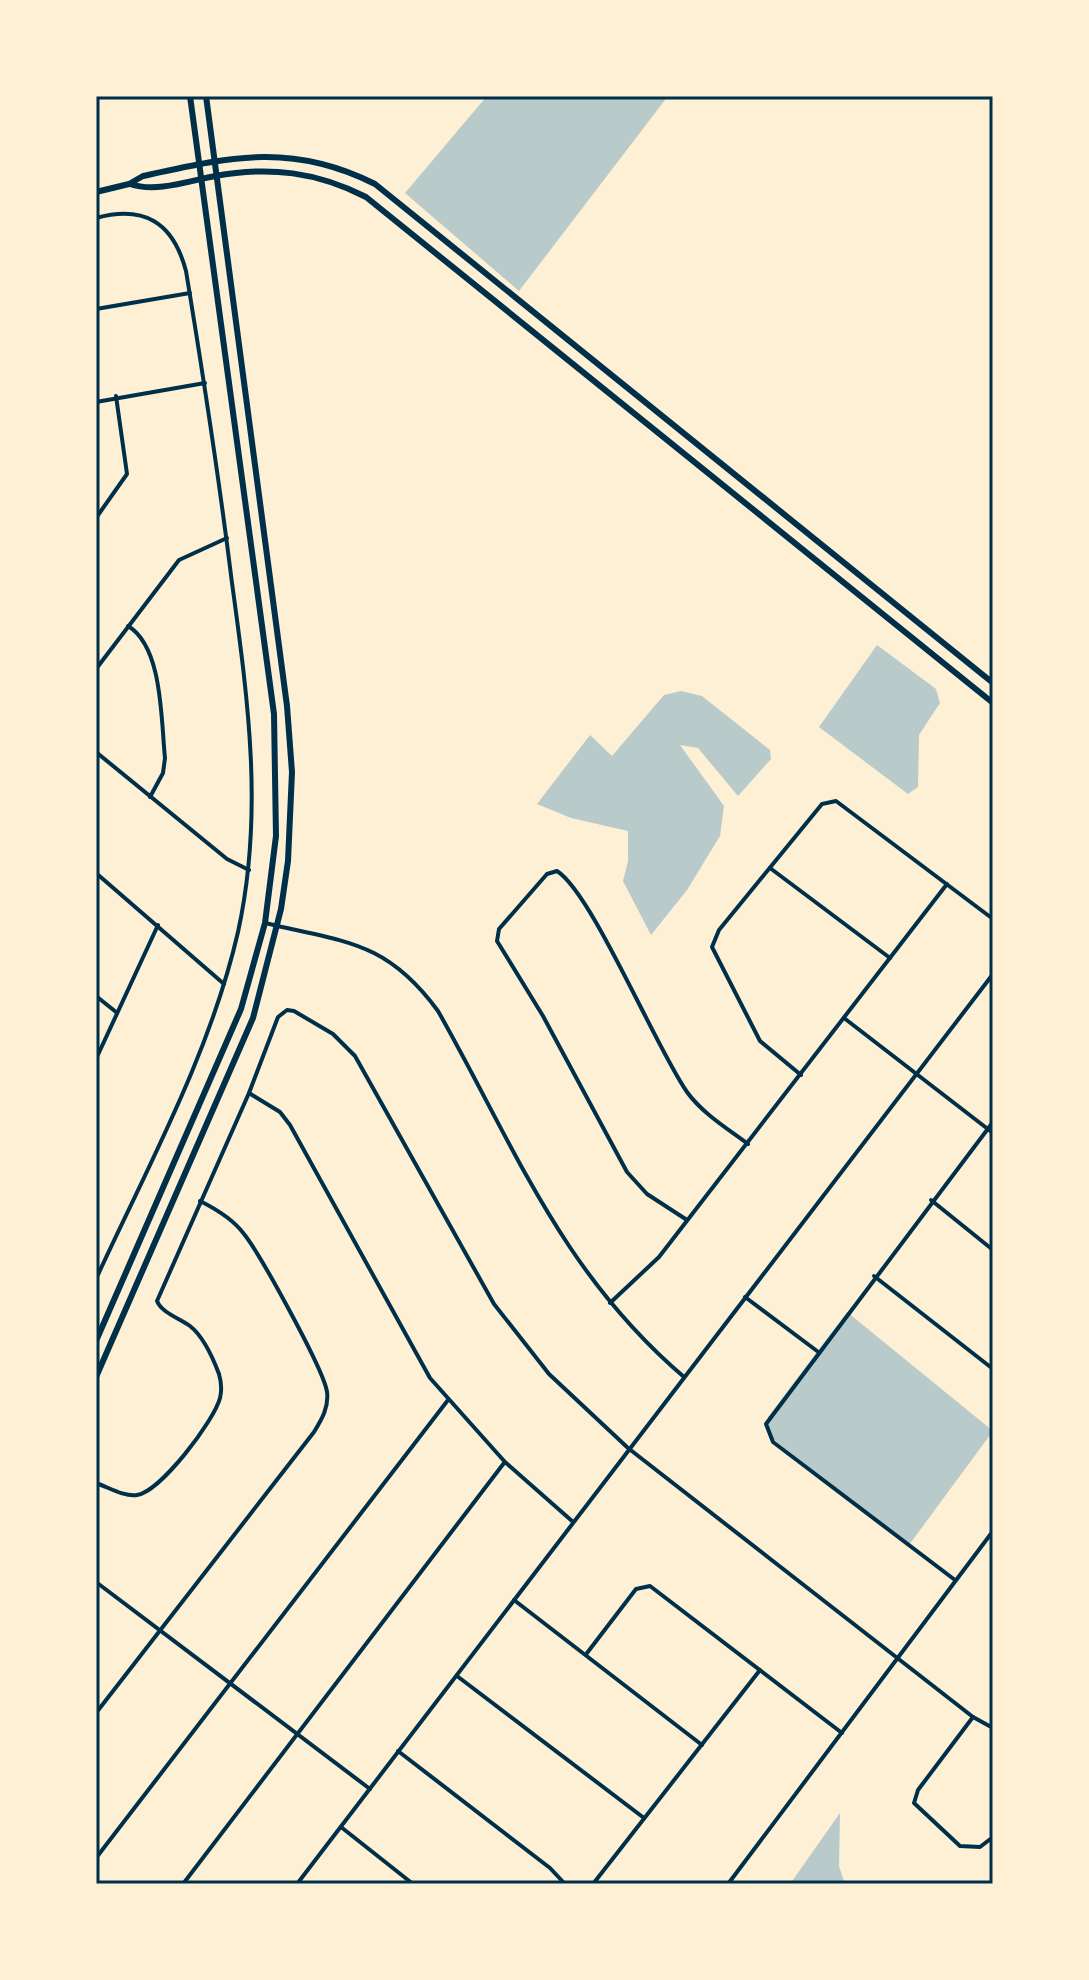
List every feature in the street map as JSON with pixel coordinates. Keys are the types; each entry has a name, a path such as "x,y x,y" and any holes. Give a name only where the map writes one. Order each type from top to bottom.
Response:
{"main road":[{"path":"96,1341 226,1049 251,977 265,923 276,836 277,749 190,96"},
{"path":"96,1377 253,1018 278,926 291,818 289,728 206,96"},
{"path":"96,192 129,184 143,176 214,160 261,155 300,158 355,175 392,196 993,683"},
{"path":"129,184 145,189 263,171 299,173 330,181 366,197 993,703"}],"street":[{"path":"96,218 131,212 162,227 181,253 205,383 227,538 253,769 249,870 224,984 194,1067 96,1279"},
{"path":"96,309 190,293"},
{"path":"96,402 116,396 205,383"},
{"path":"96,518 127,474 116,396"},
{"path":"96,669 179,560 227,538"},
{"path":"128,626 141,637 154,664 165,758 163,773 150,797"},
{"path":"96,752 227,859 249,870"},
{"path":"801,1075 760,1041 714,958 712,947 719,930 828,800 836,801 993,919"},
{"path":"769,867 890,958"},
{"path":"687,1220 647,1194 627,1172 543,1016 497,941 499,929 547,874 557,871 564,876 590,915 689,1095 748,1144"},
{"path":"96,873 224,984"},
{"path":"610,1303 648,1271 947,884"},
{"path":"265,923 357,945 394,962 411,978 438,1011 557,1233 610,1303 684,1377"},
{"path":"96,1059 158,925"},
{"path":"297,1884 993,974"},
{"path":"96,996 116,1012"},
{"path":"96,1483 128,1495 138,1495 155,1487 182,1456 220,1398 217,1370 204,1343 192,1327 164,1310 157,1301 249,1093 278,1017 287,1010 302,1014 333,1034 355,1056 494,1304 549,1374 628,1448 973,1717 993,1728"},
{"path":"844,1018 993,1133"},
{"path":"249,1093 280,1112 290,1125 405,1338 448,1400 505,1462 572,1521"},
{"path":"955,1580 768,1435 768,1417 993,1122"},
{"path":"931,1200 993,1250"},
{"path":"96,1713 314,1432 327,1404 327,1391 318,1366 246,1235 225,1216 200,1201"},
{"path":"874,1276 993,1369"},
{"path":"745,1297 818,1351"},
{"path":"96,1858 448,1400"},
{"path":"183,1884 505,1462"},
{"path":"728,1884 993,1531"},
{"path":"96,1582 370,1789"},
{"path":"587,1653 636,1589 650,1586 842,1734"},
{"path":"514,1600 587,1653 702,1745"},
{"path":"593,1884 760,1670"},
{"path":"457,1676 644,1818"},
{"path":"973,1717 918,1790 914,1803 960,1846 980,1847 993,1837"},
{"path":"398,1751 550,1868 565,1884"},
{"path":"341,1827 413,1884"}],"shaded area":[{"path":"487,96 668,96 519,291 405,193"},
{"path":"877,645 936,689 940,703 919,735 918,787 908,794 819,727"},
{"path":"681,691 702,696 770,750 771,759 738,796 698,748 680,745 724,806 720,836 687,890 651,935 623,881 628,861 628,831 571,818 537,804 590,735 612,756 664,695"},
{"path":"847,1312 993,1431 909,1545 768,1435 768,1417"},
{"path":"840,1813 839,1866 845,1884 790,1884"}]}
